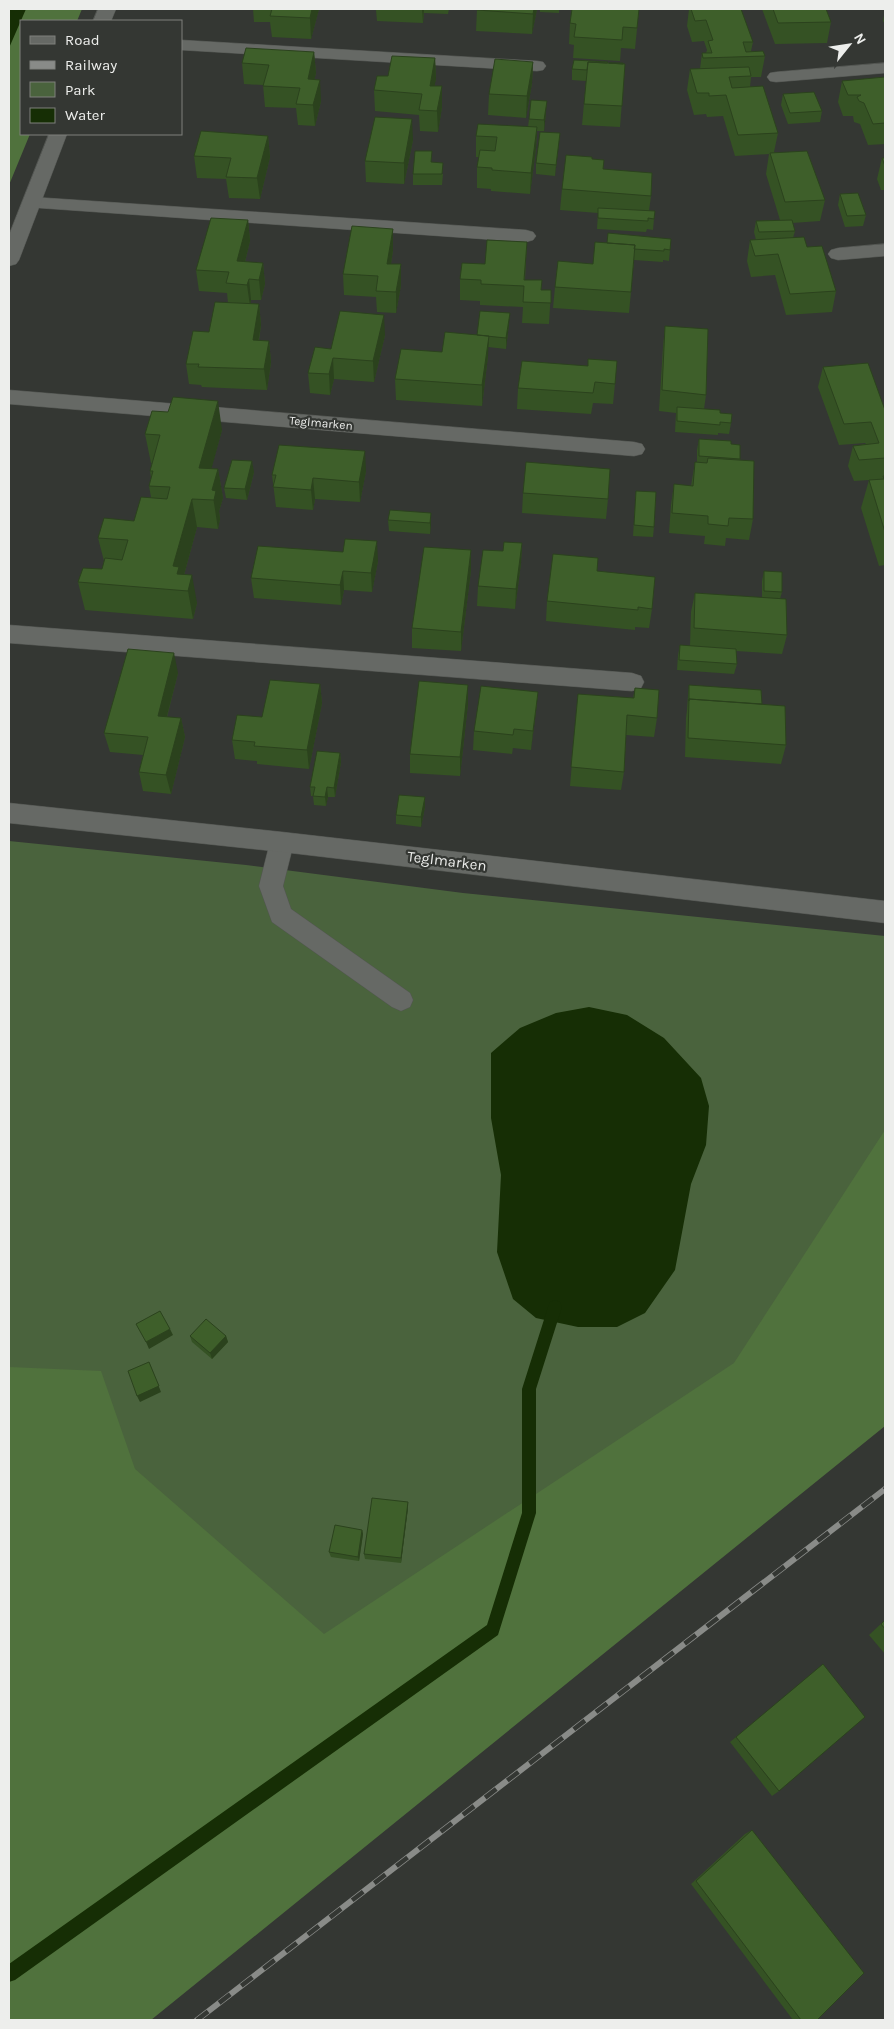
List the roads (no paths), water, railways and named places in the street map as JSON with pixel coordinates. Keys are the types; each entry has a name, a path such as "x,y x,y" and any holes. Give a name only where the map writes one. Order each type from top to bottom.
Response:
{"street":[{"path":"182,45 537,66"},
{"path":"776,77 885,68"},
{"path":"9,260 58,135"},
{"path":"32,202 526,236"},
{"path":"838,254 885,250"},
{"name":"Teglmarken","path":"9,397 634,449"},
{"path":"9,634 632,682"},
{"name":"Teglmarken","path":"9,813 282,842 885,912"}],"lane":[{"path":"282,842 271,886 281,915 401,1000"}],"water":[{"path":"9,9 26,9 20,20 9,48"},
{"path":"589,1007 627,1015 664,1038 701,1078 709,1106 706,1145 691,1184 675,1270 645,1313 617,1327 578,1327 536,1318 513,1299 497,1252 501,1175 491,1118 491,1053 520,1028 556,1013"}],"waterway":[{"path":"9,1974 493,1630 529,1513 529,1389 555,1307"}],"railway":[{"path":"197,2020 885,1489"}]}
